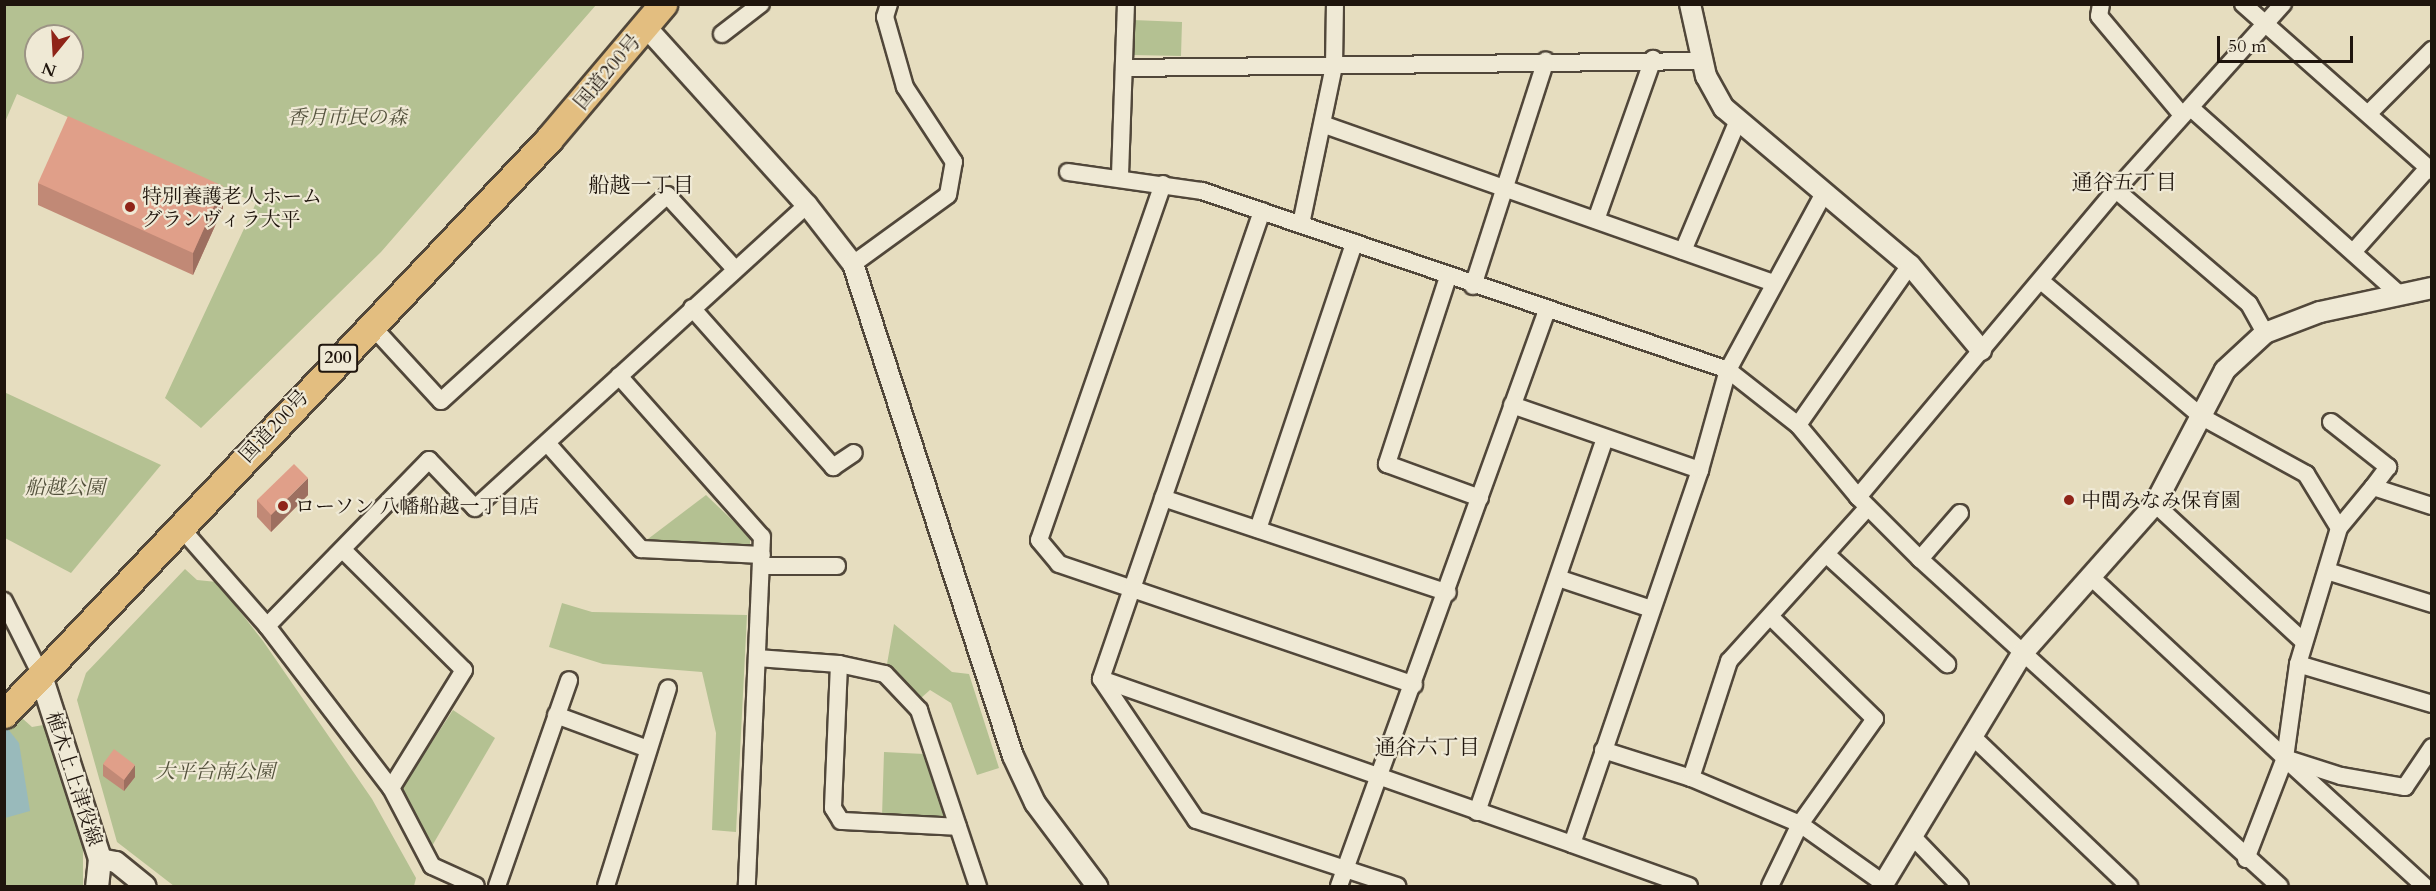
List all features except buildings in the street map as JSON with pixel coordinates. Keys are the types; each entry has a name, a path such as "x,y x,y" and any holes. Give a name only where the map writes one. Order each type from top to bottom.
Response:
{"highway":[{"name":"国道200号","path":"7,711 40,672 181,528 549,139 646,27 663,4"}],"main road":[{"name":"植木上上津役線","path":"40,672 100,859 97,886"}],"street":[{"path":"722,34 761,4"},
{"path":"853,264 948,195 954,162 905,87 885,17 889,4"},
{"path":"1120,175 1126,4"},
{"path":"1301,224 1325,125 1334,66 1335,4"},
{"path":"1690,4 1702,61 1724,108 1910,265 1981,350"},
{"path":"2101,4 2099,16 2186,111 2354,251 2398,293"},
{"path":"2244,4 2430,170 2354,251"},
{"path":"1691,778 1730,661 1826,554 1863,502 1981,350 2116,190 2283,4"},
{"path":"646,27 807,205 853,264 1013,756 1035,804 1097,886"},
{"path":"2368,114 2432,50"},
{"path":"1596,220 1653,59"},
{"path":"1124,68 1334,66 1546,60 1702,61"},
{"path":"1473,286 1546,60"},
{"path":"1683,251 1738,120"},
{"path":"1325,125 1773,283"},
{"path":"1068,172 1120,175 1163,184 1262,212 1473,286 1728,370 1798,425 1863,502 1920,559 2246,859 2279,886"},
{"path":"1163,184 1039,540 1059,564 1414,685"},
{"path":"2116,190 2249,304 2265,333"},
{"path":"1572,844 1700,470 1728,370 1773,283 1824,193"},
{"path":"371,325 441,401 667,195 735,269"},
{"path":"267,626 344,550 429,460 475,508 807,205"},
{"path":"1101,679 1130,587 1262,212"},
{"path":"1258,529 1354,243"},
{"path":"1798,425 1910,265"},
{"path":"1449,277 1387,464 1480,498"},
{"path":"2041,281 2202,417 2306,474 2338,528"},
{"path":"1603,750 1691,778 1800,824 1883,885 2022,654 2155,504 2225,370 2265,333 2320,312 2398,293 2432,288"},
{"path":"692,308 832,467 854,453"},
{"path":"1339,886 1383,777 1547,310"},
{"path":"619,376 762,537 747,886"},
{"path":"1512,405 1700,470"},
{"path":"2246,859 2285,758 2298,664 2338,528 2388,467 2331,422"},
{"path":"1477,812 1605,438"},
{"path":"547,443 641,549 837,566"},
{"path":"2373,487 2432,506"},
{"path":"1163,498 1448,593"},
{"path":"2155,504 2304,642"},
{"path":"1920,559 1960,513"},
{"path":"181,528 267,626 391,788 432,866 476,886"},
{"path":"344,550 464,670 391,788"},
{"path":"1826,554 1947,664"},
{"path":"2327,571 2432,604"},
{"path":"2090,576 2424,886"},
{"path":"1558,578 1651,609"},
{"path":"4,601 40,672"},
{"path":"1770,886 1800,824 1875,719 1771,617"},
{"path":"757,657 839,664 885,674 919,710 978,886"},
{"path":"839,664 833,808 841,821 958,827"},
{"path":"2298,664 2432,704"},
{"path":"1101,679 1689,886"},
{"path":"1101,679 1196,820 1345,867 1397,886"},
{"path":"497,886 569,680"},
{"path":"606,886 668,688"},
{"path":"556,715 648,749"},
{"path":"1973,737 2129,886"},
{"path":"2285,758 2341,776 2405,788 2426,772 2432,747"},
{"path":"1912,837 1960,886"},
{"path":"100,859 116,862 147,886"}],"green space":[{"name":"香月市民の森","path":"5,5 596,5 381,252 201,428 165,398 256,203 17,94 5,122"},
{"path":"1133,20 1182,22 1181,56 1133,55"},
{"name":"船越公園","path":"4,392 161,465 71,573 5,538"},
{"path":"706,495 750,537 750,547 644,542"},
{"name":"大平台南公園","path":"185,569 197,580 217,582 263,641 372,799 416,878 414,886 174,886 117,842 77,700 86,673"},
{"path":"562,603 592,612 747,615 736,832 712,830 716,733 702,672 603,664 549,647"},
{"path":"894,624 952,672 969,674 999,768 977,775 951,703 930,690 921,698 887,664"},
{"path":"4,702 32,727 49,724 83,834 83,886 5,886"},
{"path":"453,710 495,738 432,846 401,789"},
{"path":"884,752 924,754 945,819 882,816"}],"water":[{"path":"4,724 19,743 30,811 5,818"}],"place":[{"name":"特別養護老人ホーム グランヴィラ大平","path":"130,207"},
{"name":"中間みなみ保育園","path":"2069,500"},
{"name":"ローソン 八幡船越一丁目店","path":"283,506"}],"district":[{"name":"通谷五丁目","path":"2124,183"},
{"name":"船越一丁目","path":"641,186"},
{"name":"通谷六丁目","path":"1427,748"}]}
